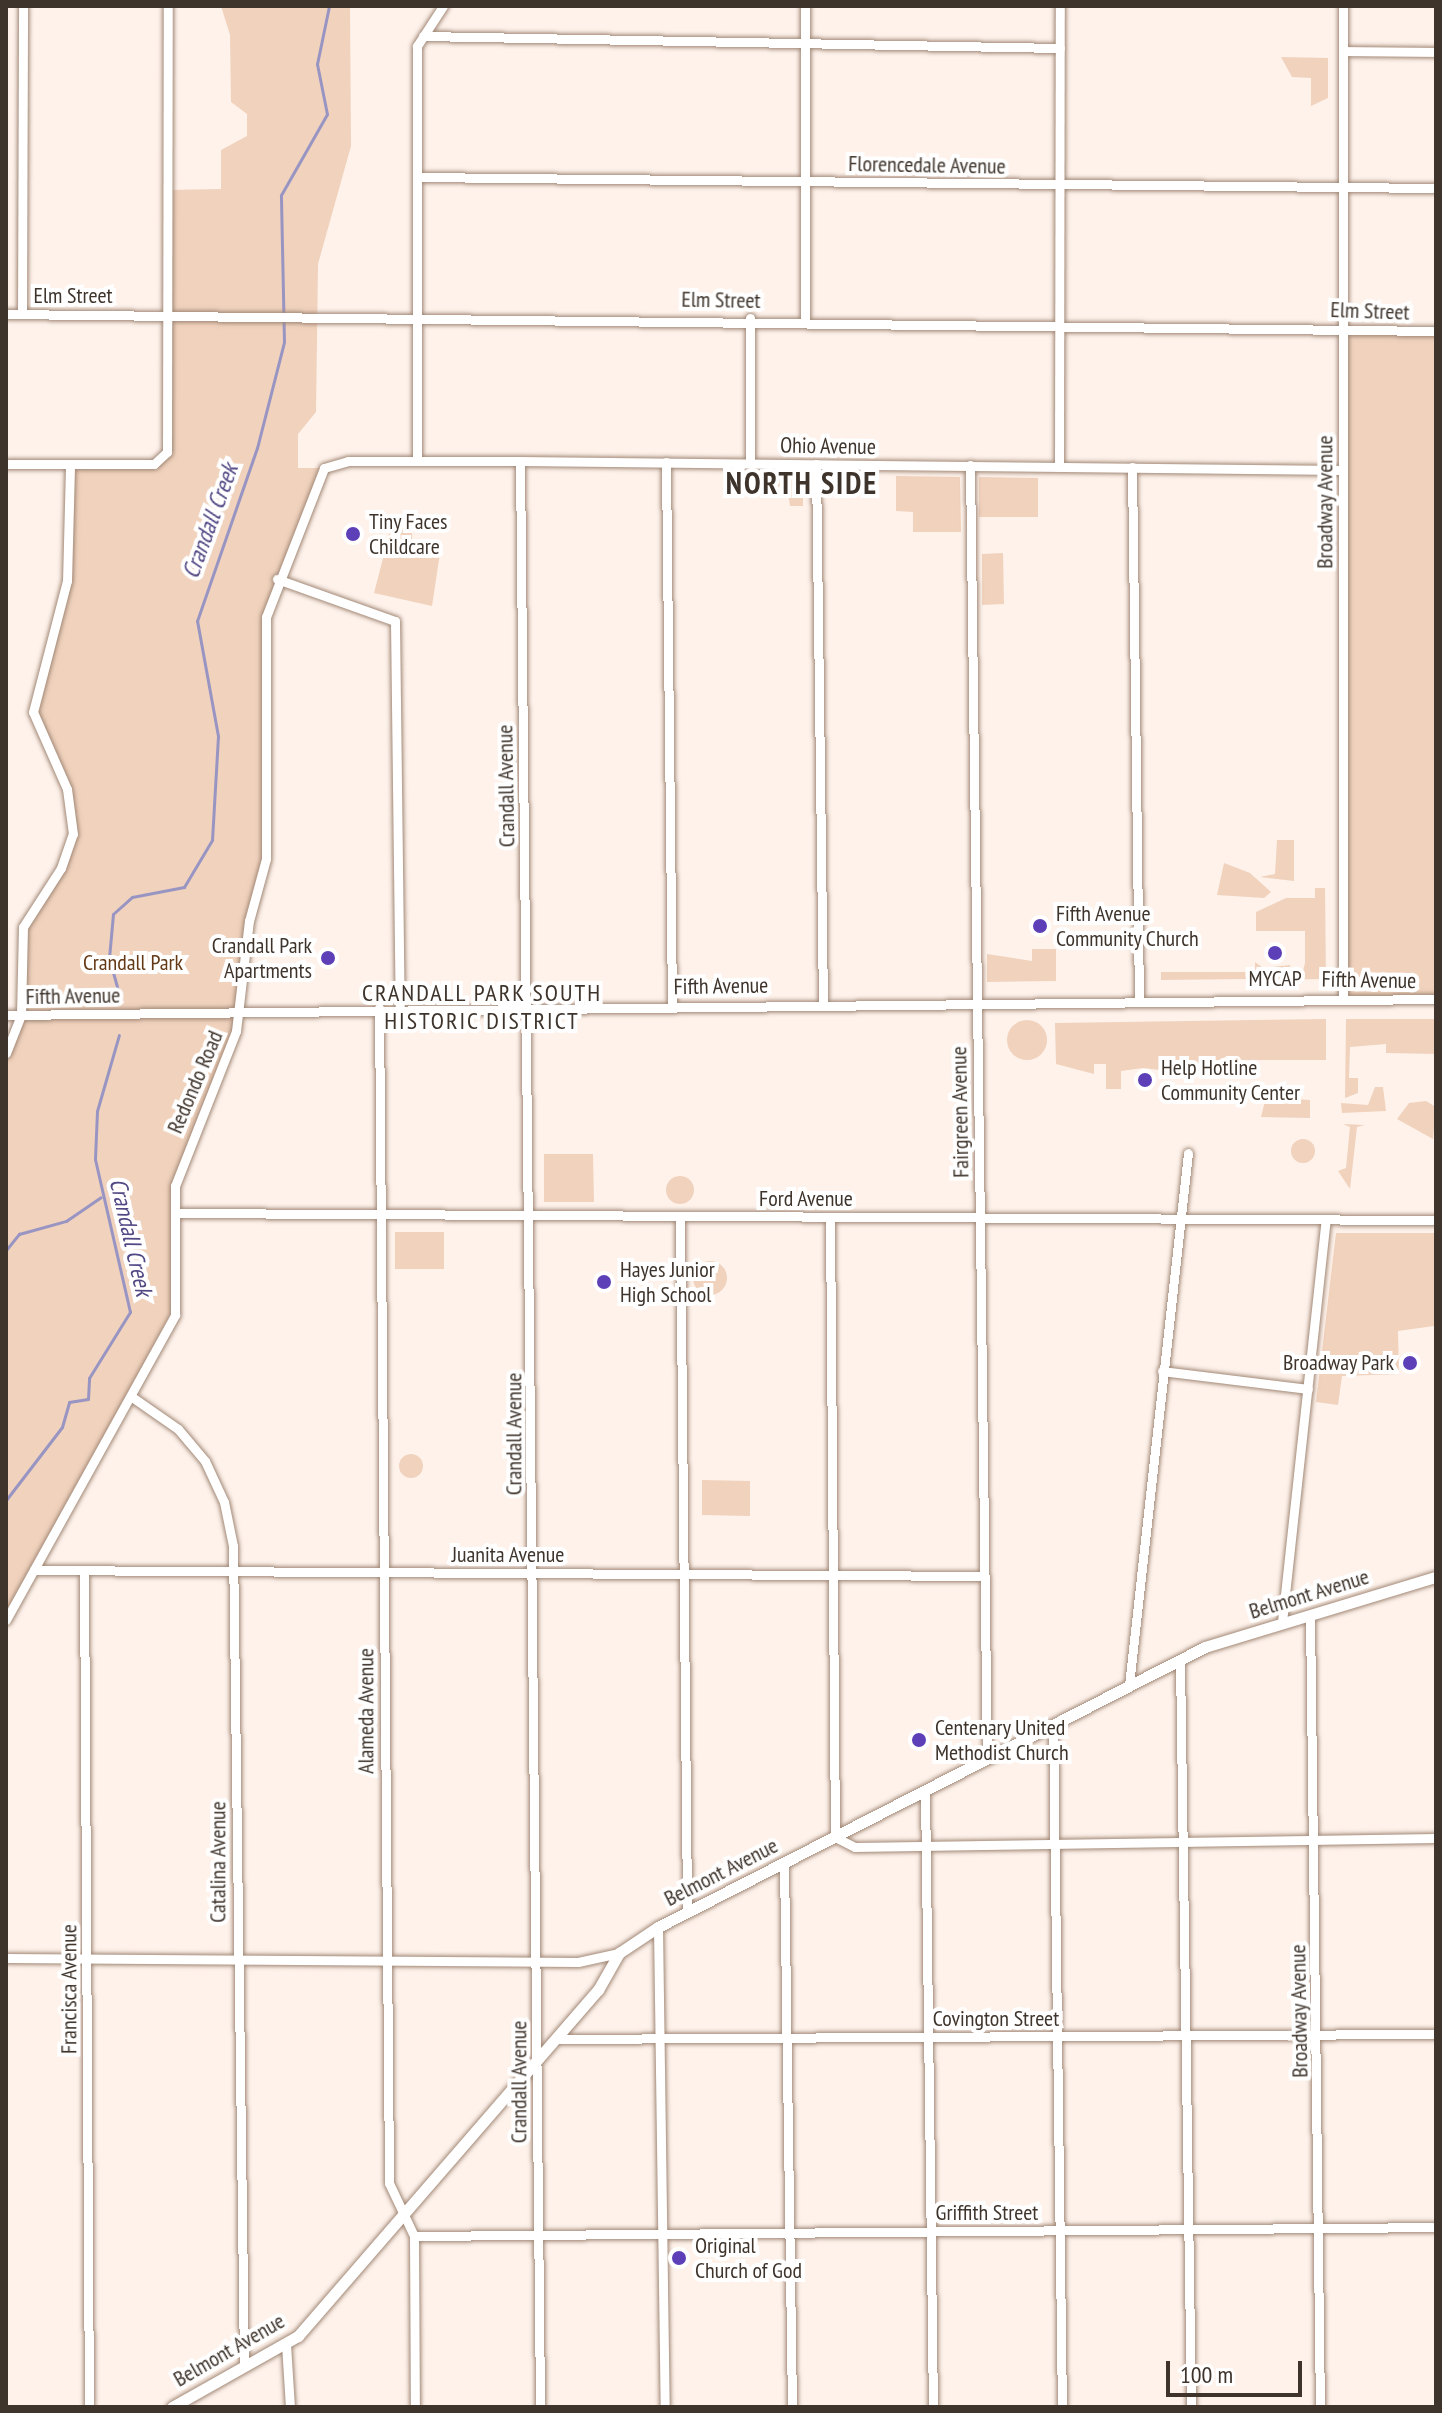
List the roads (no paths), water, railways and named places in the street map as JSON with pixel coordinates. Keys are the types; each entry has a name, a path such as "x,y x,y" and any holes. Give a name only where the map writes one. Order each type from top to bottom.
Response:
{"main road":[{"name":"Belmont Avenue","path":"172,2407 286,2344 556,2039 619,1953 658,1927 1180,1660 1282,1622 1436,1577"}],"street":[{"path":"22,314 23,6"},
{"path":"6,464 159,462 167,452 168,6"},
{"path":"417,461 417,46 443,6"},
{"path":"805,6 805,319"},
{"path":"1059,467 1060,6"},
{"name":"Broadway Avenue","path":"1343,6 1343,998"},
{"path":"423,36 1060,48"},
{"path":"1343,51 1436,52"},
{"name":"Florencedale Avenue","path":"417,177 1436,188"},
{"name":"Elm Street","path":"6,314 750,318 1436,331"},
{"path":"750,318 750,463"},
{"name":"Ohio Avenue","path":"317,476 337,462 417,461 1343,470"},
{"name":"Crandall Avenue","path":"520,461 540,2407"},
{"path":"666,462 672,1005"},
{"path":"6,1053 21,1015 23,927 61,868 73,834 67,789 33,712 67,581 70,464"},
{"path":"816,464 823,1003"},
{"name":"Fairgreen Avenue","path":"970,465 987,1758"},
{"path":"1132,467 1139,999"},
{"name":"Redondo Road","path":"6,1620 175,1315 175,1213 180,1164 241,1011 249,921 266,859 264,640 277,579 317,476"},
{"path":"277,579 395,621 400,1008"},
{"name":"Fifth Avenue","path":"6,1015 1139,999 1436,999"},
{"name":"Alameda Avenue","path":"379,1008 389,2183 401,2217 414,2236"},
{"path":"1129,1685 1188,1153"},
{"name":"Ford Avenue","path":"175,1213 1436,1220"},
{"path":"680,1216 687,1911"},
{"path":"830,1217 835,1837 855,1847 1057,1841 1436,1838"},
{"path":"1282,1622 1326,1219"},
{"path":"1162,1371 1308,1389"},
{"name":"Catalina Avenue","path":"132,1397 178,1429 213,1475 230,1522 244,2366"},
{"name":"Juanita Avenue","path":"34,1570 983,1576"},
{"name":"Francisca Avenue","path":"84,1571 89,2407"},
{"name":"Broadway Avenue","path":"1310,1615 1320,2407"},
{"path":"1180,1660 1186,1840 1191,2407"},
{"path":"1053,1724 1057,1841 1062,2407"},
{"path":"925,1790 929,1845 933,2407"},
{"path":"784,1862 789,2039 792,2407"},
{"path":"658,1927 665,2407"},
{"path":"6,1958 536,1962 619,1953"},
{"name":"Covington Street","path":"556,2039 662,2041 1436,2034"},
{"name":"Griffith Street","path":"414,2236 1436,2227"},
{"path":"414,2236 415,2407"},
{"path":"286,2344 290,2407"}],"waterway":[{"name":"Crandall Creek","path":"121,1001 109,958 113,914 132,897 184,887 212,840 218,736 197,621 257,448 284,342 281,195 327,114 317,64 329,6"},
{"name":"Crandall Creek","path":"6,1500 62,1427 69,1402 88,1399 89,1378 130,1312 95,1159 97,1111 119,1035"},
{"path":"6,1250 19,1234 66,1221 101,1197"}],"place":[{"name":"Tiny Faces Childcare","path":"353,534"},
{"name":"Fifth Avenue Community Church","path":"1040,926"},
{"name":"MYCAP","path":"1275,953"},
{"name":"Crandall Park Apartments","path":"328,958"},
{"name":"Help Hotline Community Center","path":"1145,1080"},
{"name":"Hayes Junior High School","path":"604,1282"},
{"name":"Broadway Park","path":"1410,1363"},
{"name":"Centenary United Methodist Church","path":"919,1740"},
{"name":"Original Church of God","path":"679,2258"}],"district":[{"name":"NORTH SIDE","path":"802,483"},
{"name":"CRANDALL PARK SOUTH HISTORIC DISTRICT","path":"482,1007"}],"park label":[{"name":"Crandall Park","path":"133,963"}]}
